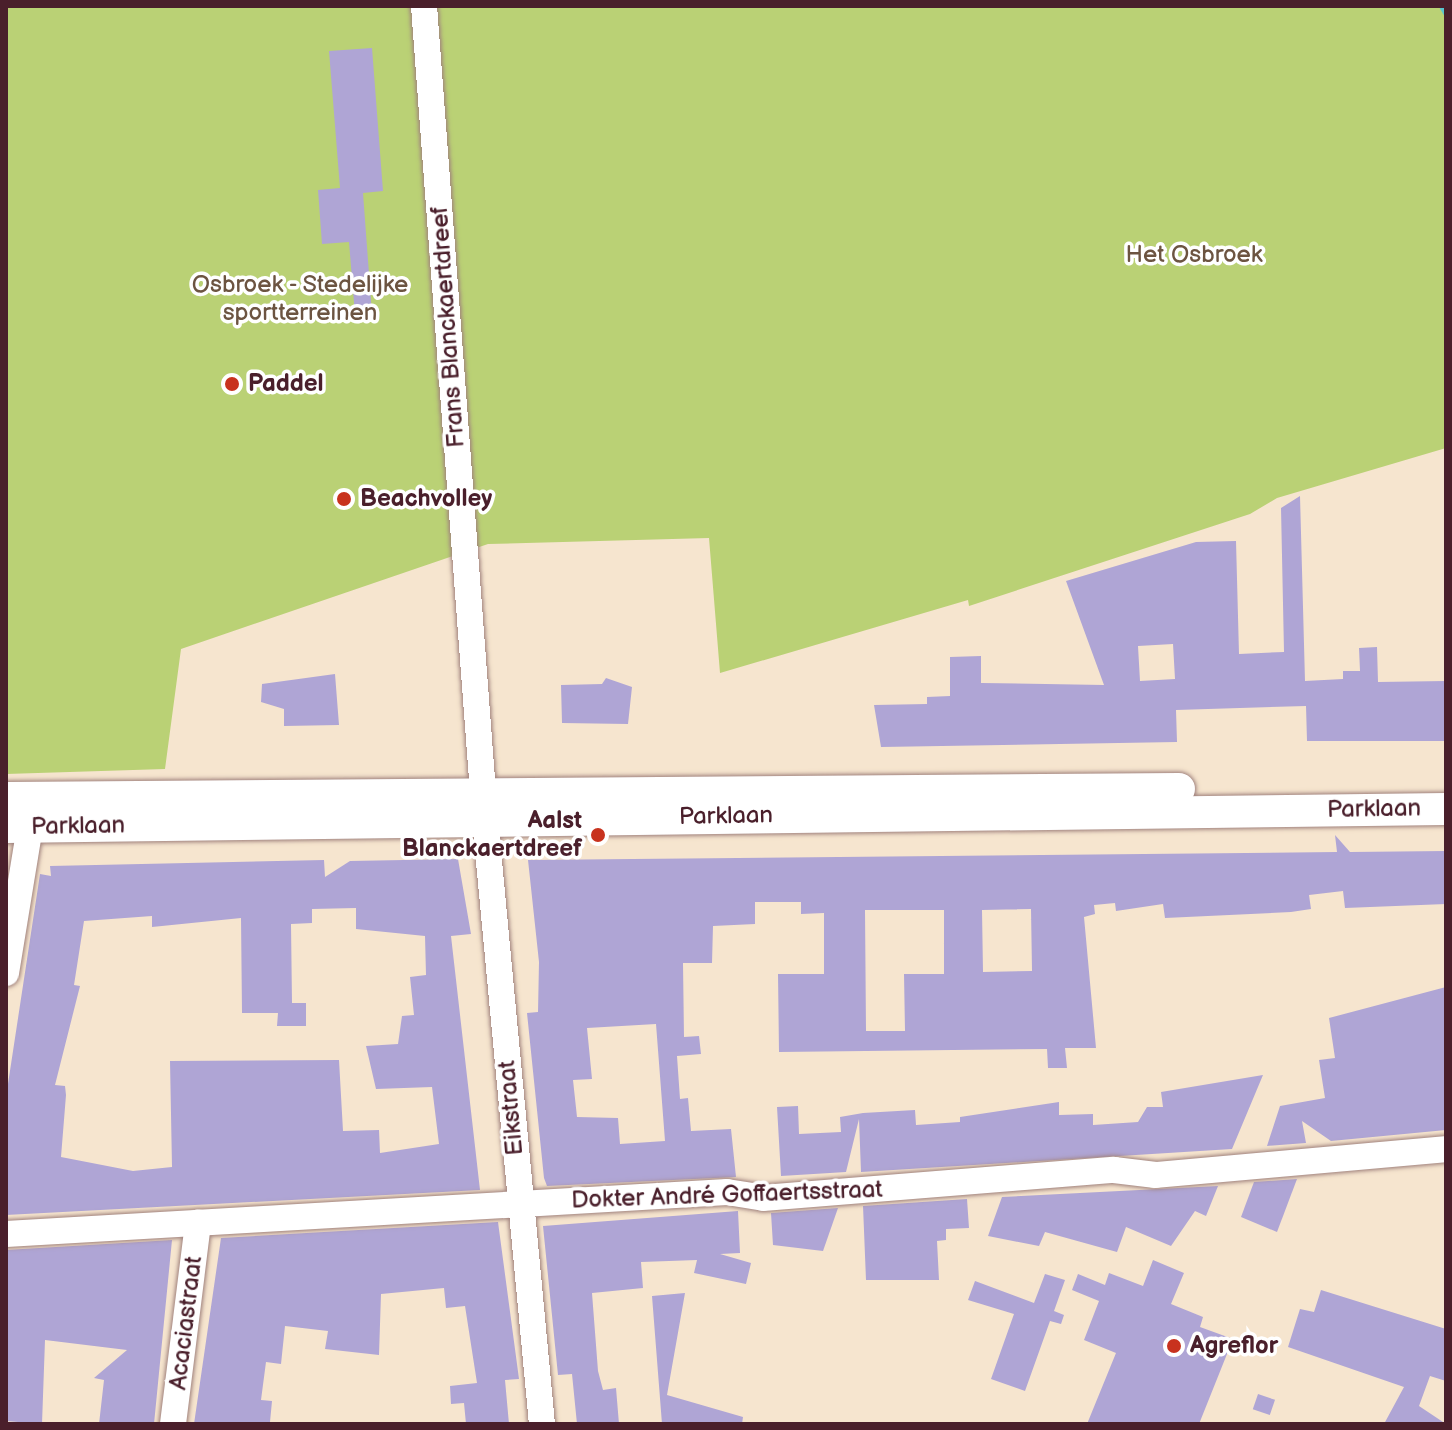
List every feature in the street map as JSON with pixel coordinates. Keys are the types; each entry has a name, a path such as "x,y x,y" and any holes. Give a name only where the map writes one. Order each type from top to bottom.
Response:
{"main road":[{"name":"Parklaan","path":"18,827 485,806 1446,788"},
{"name":"Parklaan","path":"6,798 485,806 1446,809"}],"street":[{"name":"Frans Blanckaertdreef","path":"424,6 485,806"},
{"name":"Eikstraat","path":"485,806 519,1202 542,1424"},
{"path":"6,973 18,827"},
{"name":"Dokter André Goffaertsstraat","path":"6,1234 519,1202 727,1192 792,1196 1446,1149"},
{"name":"Acaciastraat","path":"173,1424 198,1223"}],"green space":[{"name":"Osbroek - Stedelijke sportterreinen","path":"6,6 1446,6 1446,448 1277,498 1250,514 969,606 968,600 720,673 709,538 488,544 181,649 165,769 6,774"}],"building":[{"path":"372,48 383,191 363,193 372,314 355,315 349,242 322,244 318,190 340,188 329,51"},
{"path":"1300,496 1305,681 1343,679 1343,671 1360,671 1359,648 1377,647 1378,682 1446,681 1446,741 1307,741 1306,706 1176,710 1177,742 881,747 874,705 927,704 927,697 950,696 950,657 981,656 981,683 1104,685 1066,581 1196,542 1236,541 1239,654 1284,652 1281,508","holes":["1173,644 1175,679 1140,681 1138,646"]},
{"path":"335,674 339,725 284,726 284,709 261,702 262,684"},
{"path":"606,678 632,687 628,724 562,723 561,685 602,684"},
{"path":"1335,835 1350,852 1446,851 1446,904 1345,908 1343,891 1309,895 1311,909 1291,912 1165,918 1163,904 1116,911 1115,903 1094,905 1095,914 1084,917 1096,1048 1065,1048 1067,1068 1048,1068 1047,1049 779,1052 778,974 824,974 824,913 801,914 801,902 755,902 755,924 713,926 712,963 683,963 684,1037 699,1036 701,1054 677,1056 680,1099 688,1098 691,1131 731,1129 736,1177 547,1186 527,1013 538,1012 539,962 528,860 1337,852","holes":["1031,909 1032,971 983,972 982,910","865,910 944,910 944,974 904,974 905,1031 866,1031","656,1024 665,1141 620,1144 618,1118 577,1117 573,1080 592,1079 587,1028"]},
{"path":"458,859 471,934 451,936 480,1190 6,1215 6,1097 40,874 51,876 50,866 324,860 325,877 350,861","holes":["356,908 356,929 425,936 426,975 410,977 414,1015 402,1016 398,1044 366,1046 376,1089 432,1087 439,1144 380,1153 379,1130 343,1131 339,1060 170,1061 172,1167 133,1171 61,1157 66,1095 65,1086 55,1085 80,986 74,985 84,921 152,916 152,927 241,918 242,1013 278,1013 277,1026 306,1026 306,1003 292,1003 291,924 312,923 312,909"]},
{"path":"1446,987 1446,1130 1331,1141 1302,1121 1306,1143 1267,1146 1280,1106 1325,1098 1319,1060 1335,1058 1329,1018"},
{"path":"1263,1075 1232,1149 861,1172 859,1119 846,1172 781,1176 777,1107 798,1106 799,1134 841,1132 840,1117 863,1113 915,1110 916,1125 960,1122 960,1117 1059,1102 1059,1115 1093,1114 1093,1125 1138,1122 1147,1107 1163,1107 1161,1092"},
{"path":"1297,1179 1277,1232 1241,1217 1254,1182"},
{"path":"1218,1186 1206,1216 1195,1211 1171,1246 1126,1227 1117,1252 1045,1232 1039,1246 988,1236 1002,1197"},
{"path":"967,1199 969,1228 946,1229 946,1240 937,1241 939,1280 866,1280 863,1206"},
{"path":"838,1208 823,1251 773,1245 771,1213"},
{"path":"738,1211 740,1253 720,1254 751,1263 746,1284 694,1273 697,1260 641,1262 643,1288 592,1293 598,1371 603,1390 616,1388 619,1424 577,1424 572,1374 558,1375 543,1226"},
{"path":"498,1222 519,1379 505,1380 509,1424 466,1424 464,1403 451,1404 450,1386 477,1383 465,1306 446,1308 444,1288 381,1294 379,1355 325,1349 328,1331 285,1326 281,1364 266,1362 261,1400 272,1401 270,1422 194,1424 221,1238"},
{"path":"172,1240 154,1424 99,1424 104,1380 94,1378 127,1350 45,1340 42,1424 6,1421 6,1250"},
{"name":"Agreflor","path":"1153,1260 1184,1273 1171,1304 1203,1317 1200,1327 1233,1339 1199,1424 1087,1424 1116,1353 1084,1340 1099,1301 1072,1290 1078,1274 1105,1285 1109,1273 1143,1286"},
{"path":"1045,1274 1065,1280 1054,1311 1064,1315 1061,1324 1050,1321 1025,1391 991,1379 1014,1314 968,1300 975,1281 1034,1303"},
{"path":"1321,1290 1446,1329 1446,1381 1430,1376 1419,1406 1446,1424 1384,1424 1404,1387 1288,1347 1300,1309 1314,1312"},
{"path":"685,1293 667,1395 743,1417 742,1424 662,1424 652,1296"},
{"path":"1258,1394 1275,1400 1270,1415 1253,1409"}],"waterway":[{"path":"1442,6 1446,13"}],"place":[{"name":"Paddel","path":"232,384"},
{"name":"Beachvolley","path":"344,499"},
{"name":"Aalst Blanckaertdreef","path":"598,835"},
{"name":"Agreflor","path":"1174,1346"}],"park label":[{"name":"Het Osbroek","path":"1194,255"}]}
